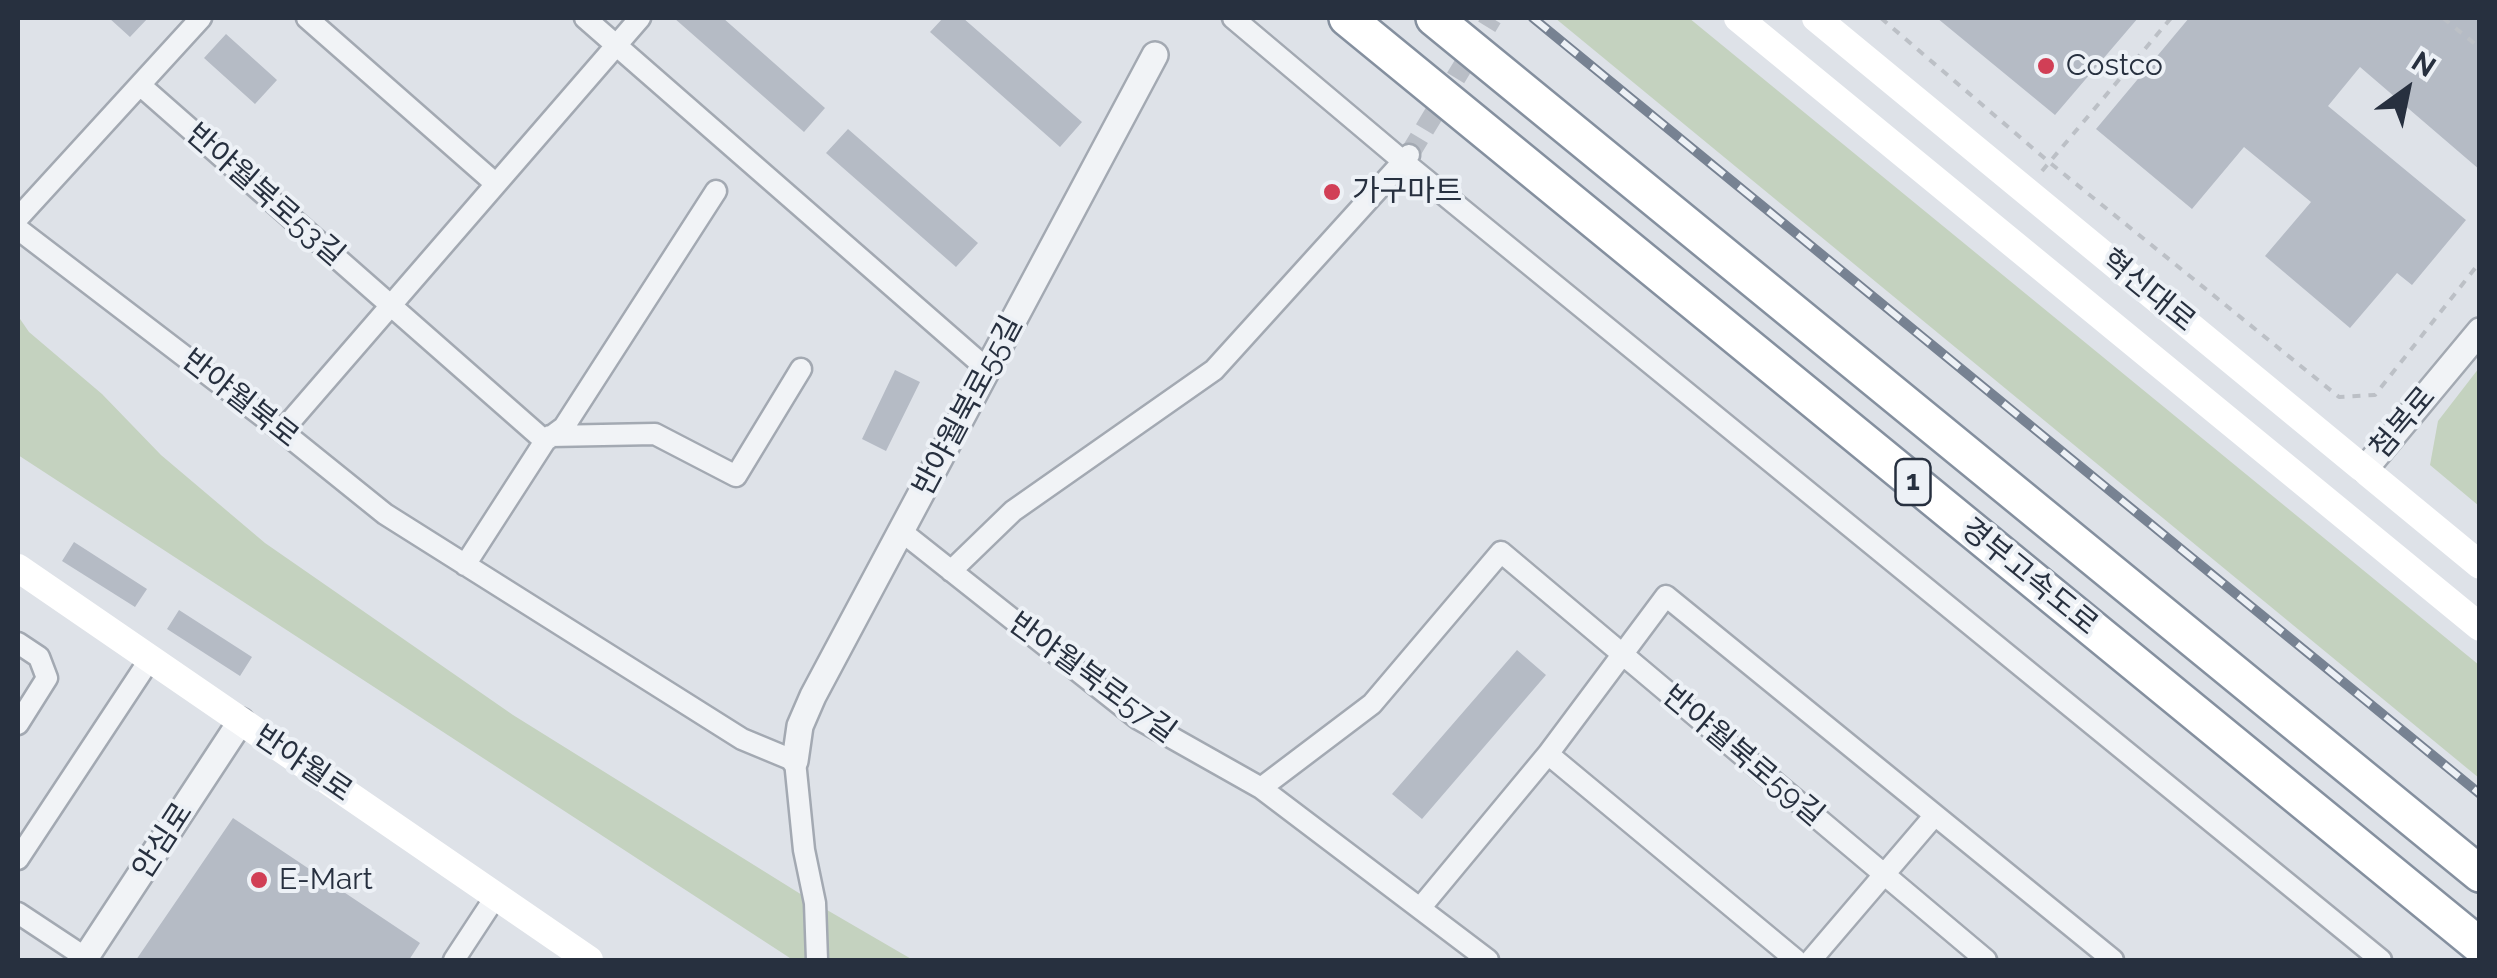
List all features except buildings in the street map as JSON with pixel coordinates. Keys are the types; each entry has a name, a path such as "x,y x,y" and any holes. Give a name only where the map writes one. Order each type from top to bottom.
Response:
{"highway":[{"name":"경부고속도로","path":"1348,18 2480,946"},
{"name":"경부고속도로","path":"1434,18 2480,874"}],"main road":[{"path":"1738,18 2480,627"},
{"name":"혁신대로","path":"1816,18 2480,564"},
{"name":"반야월로","path":"18,568 589,960"}],"street":[{"path":"18,218 201,18"},
{"path":"307,18 496,184"},
{"path":"586,18 988,369"},
{"path":"282,430 640,18"},
{"path":"1233,18 2381,960"},
{"name":"반야월북로55길","path":"795,761 800,726 813,696 1156,55"},
{"name":"반야월북로53길","path":"140,84 548,438"},
{"path":"951,571 1013,511 1214,370 1407,158"},
{"path":"465,564 548,438 564,426 716,191"},
{"name":"반야월북로","path":"18,229 282,430 384,514 742,739 795,761"},
{"name":"첨복로","path":"2364,468 2480,331"},
{"path":"548,438 655,434 736,476 801,369"},
{"name":"반야월북로57길","path":"901,531 1137,718 1261,788 1488,960"},
{"name":"반야월북로59길","path":"1261,788 1372,704 1500,552 1986,960"},
{"path":"1422,907 1548,754 1666,596 2113,960"},
{"path":"18,644 39,657 47,678 18,724"},
{"path":"18,859 150,659"},
{"name":"안심로","path":"85,959 241,721"},
{"path":"1548,754 1796,960"},
{"path":"795,761 804,850 815,904 817,960"},
{"path":"1811,960 1935,815"},
{"path":"454,960 496,896"},
{"path":"18,913 85,959"}],"path":[{"path":"1881,18 2050,162 2340,397 2375,395 2480,262"},
{"path":"2026,190 2170,18"},
{"path":"2442,18 2480,48"}],"green space":[{"path":"1555,18 1689,18 2479,665 2479,778"},
{"path":"18,316 29,332 102,394 161,455 265,543 513,715 913,960 793,960 18,455"},
{"path":"2479,368 2479,506 2430,465 2438,421"}],"tunnel":[{"path":"1409,155 1492,18"}],"railway":[{"path":"1533,18 2480,794"}],"place":[{"name":"Costco","path":"2046,66"},
{"name":"가구마트","path":"1332,192"},
{"name":"E-Mart","path":"259,880"}]}
